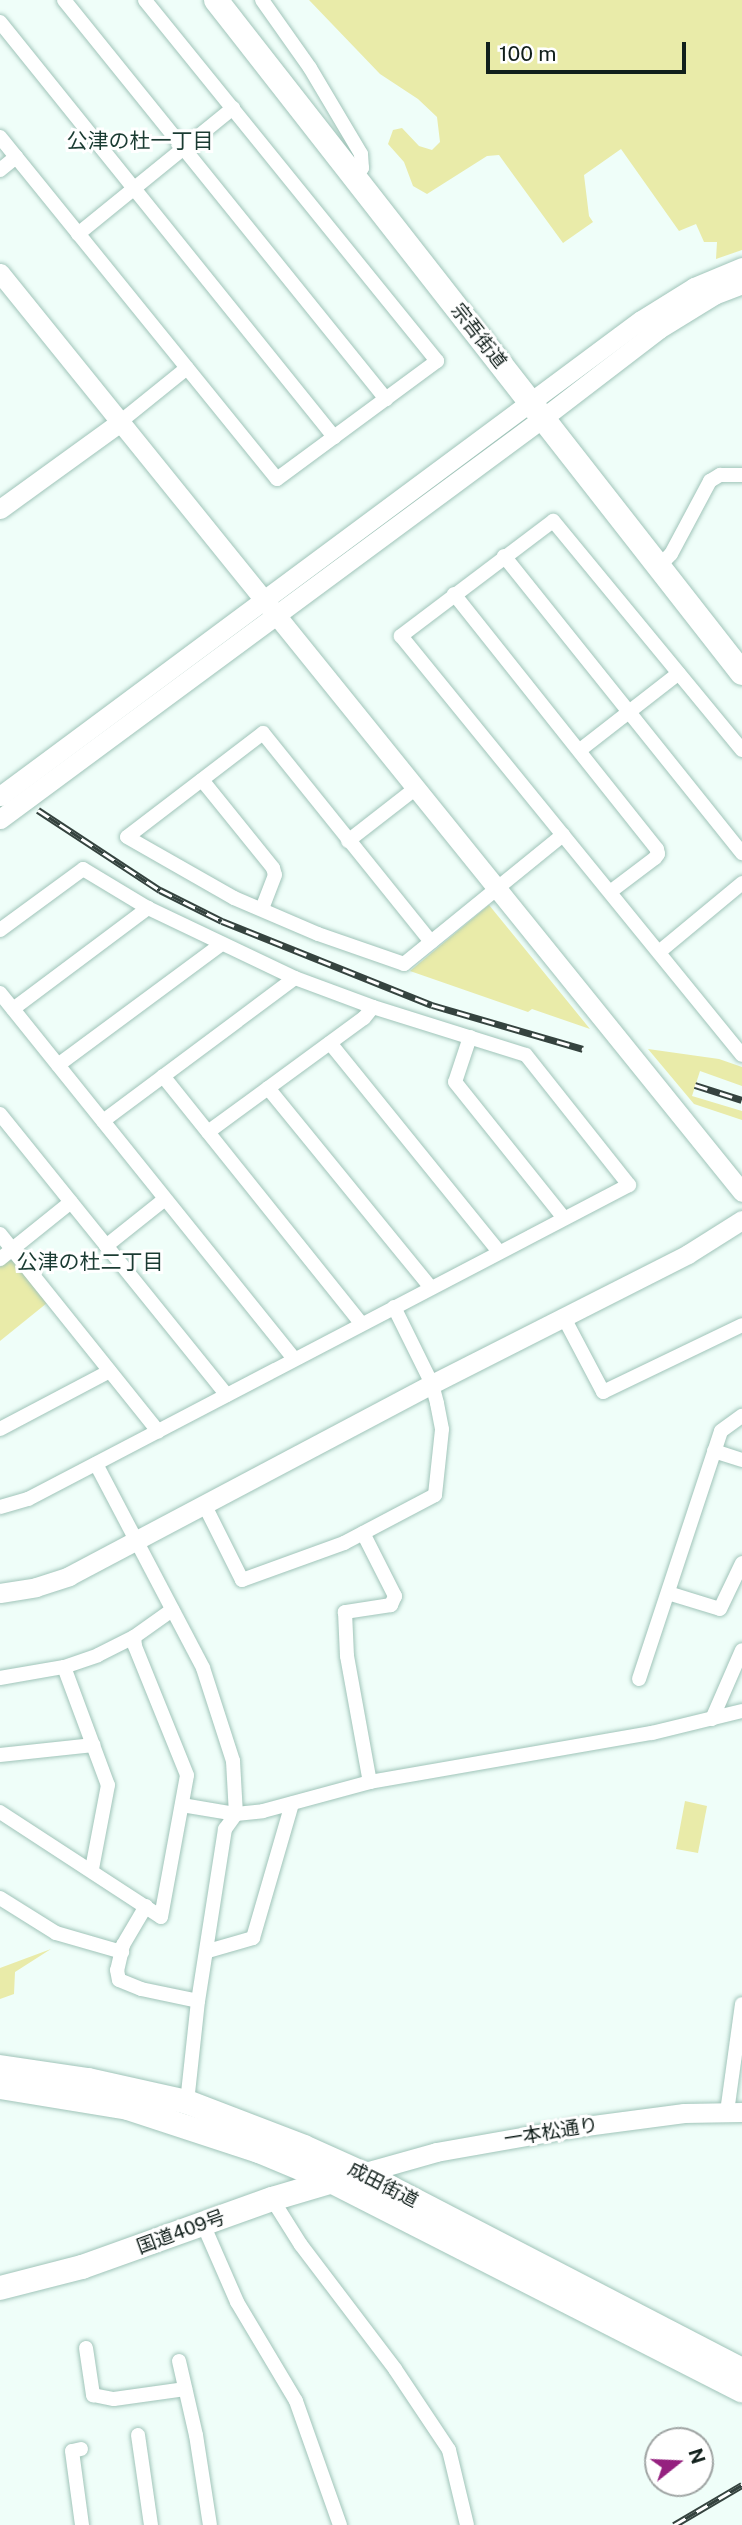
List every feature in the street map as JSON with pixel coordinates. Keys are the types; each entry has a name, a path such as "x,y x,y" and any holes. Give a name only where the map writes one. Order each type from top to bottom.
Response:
{"highway":[{"name":"宗吾街道","path":"216,0 742,673"},
{"name":"成田街道","path":"0,2067 88,2080 187,2102 304,2147 362,2173 742,2370"},
{"name":"成田街道","path":"0,2087 128,2108 259,2151 331,2181 742,2390"},
{"name":"国道409号","path":"0,2288 82,2267 272,2199 362,2173"}],"street":[{"path":"64,0 386,399"},
{"path":"0,137 277,479 437,361 145,0"},
{"path":"262,0 310,68 361,155 362,168 355,177"},
{"path":"0,22 334,437"},
{"path":"78,234 233,108"},
{"path":"0,170 16,157"},
{"path":"0,819 275,617 537,411 671,299 712,277 742,267"},
{"path":"0,274 742,1192"},
{"path":"0,796 262,601 537,411 659,329 714,295 742,284"},
{"path":"0,509 120,422 187,368"},
{"path":"658,567 671,554 710,481 720,475 742,475"},
{"path":"742,750 556,523 548,522 404,633 402,639 742,1055"},
{"path":"504,556 742,853"},
{"path":"454,594 580,750 658,853 611,892"},
{"path":"580,750 679,673"},
{"path":"431,942 263,733 127,837 234,898 318,934 404,964 563,835"},
{"path":"202,780 273,868 275,875 262,909"},
{"path":"348,841 416,788"},
{"path":"0,930 83,869 148,908 220,945 295,978 373,1007 526,1055 629,1185 28,1499 0,1507"},
{"path":"659,952 740,888"},
{"path":"13,1009 148,908"},
{"path":"58,1065 220,945"},
{"path":"103,1121 295,978"},
{"path":"0,993 294,1359"},
{"path":"208,1132 330,1043 373,1007"},
{"path":"470,1037 455,1082 564,1218"},
{"path":"330,1043 499,1252"},
{"path":"163,1076 361,1323"},
{"path":"268,1088 431,1288"},
{"path":"0,1114 227,1395"},
{"path":"106,1246 165,1199"},
{"path":"0,1259 71,1202"},
{"path":"0,1593 36,1587 69,1576 432,1384 688,1254 742,1220"},
{"path":"0,1234 158,1431"},
{"path":"204,1504 242,1580 344,1543 435,1495 442,1429 432,1384 394,1307"},
{"path":"563,1316 603,1392 742,1325"},
{"path":"0,1429 110,1371"},
{"path":"639,1679 721,1431 742,1416"},
{"path":"714,1451 742,1460"},
{"path":"96,1464 203,1668 233,1761 236,1814 225,1829 208,1951 198,2000 187,2102"},
{"path":"363,1533 395,1596 391,1605 345,1612 347,1656 370,1782"},
{"path":"668,1593 720,1609 742,1563"},
{"path":"0,1678 64,1667 134,1637 172,1610"},
{"path":"0,1812 92,1869 161,1917 187,1776 135,1646 134,1637"},
{"path":"712,1719 742,1650"},
{"path":"64,1667 108,1785 92,1869"},
{"path":"183,1805 236,1814 292,1804 370,1782 652,1734 742,1711"},
{"path":"0,1755 93,1745"},
{"path":"208,1951 253,1938 292,1804"},
{"path":"0,1898 56,1933 122,1952"},
{"path":"146,1906 122,1952 117,1970 118,1980 141,1989 198,2000"},
{"path":"734,2112 742,2004"},
{"name":"一本松通り","path":"362,2173 436,2152 553,2131 665,2115 734,2112"},
{"path":"272,2199 301,2245 395,2369 449,2450 467,2525"},
{"path":"203,2224 237,2302 296,2401 340,2525"},
{"path":"86,2348 93,2395 114,2399 185,2389"},
{"path":"178,2361 210,2525"},
{"path":"138,2435 151,2525"},
{"path":"81,2448 72,2451 82,2525"}],"green space":[{"path":"309,0 742,0 742,250 716,259 717,242 704,242 696,224 679,231 621,149 584,175 589,216 593,222 563,243 499,155 487,156 427,194 413,186 404,162 388,144 393,130 402,128 419,146 432,150 440,142 437,117 418,99 380,74"},
{"path":"489,905 590,1029 532,1009 528,1012 410,971"},
{"path":"648,1049 719,1059 742,1067 742,1086 700,1071 692,1096 742,1111 742,1120 694,1104"},
{"path":"11,1258 47,1303 0,1341 0,1267"},
{"path":"685,1801 707,1806 698,1853 676,1849"},
{"path":"51,1949 15,1972 14,1994 0,1999 0,1968"}],"railway":[{"path":"38,810 160,890 222,921 432,1005 583,1049"},
{"path":"695,1085 742,1100"},
{"path":"674,2525 742,2485"}],"district":[{"name":"公津の杜一丁目","path":"140,141"},
{"name":"公津の杜二丁目","path":"90,1262"}]}
